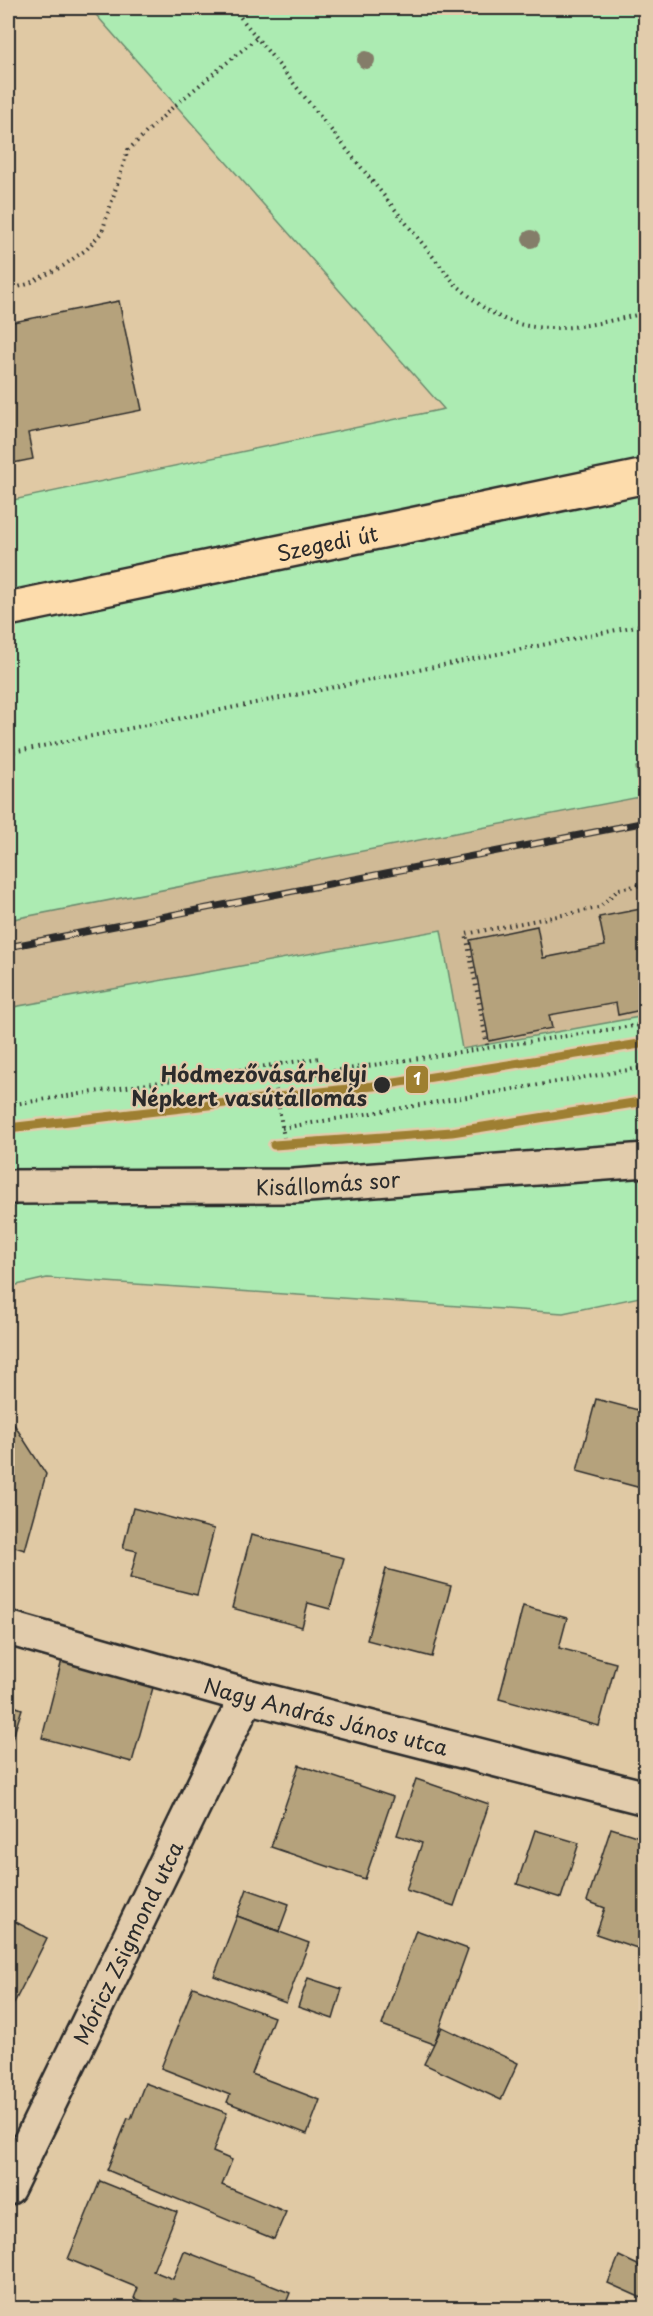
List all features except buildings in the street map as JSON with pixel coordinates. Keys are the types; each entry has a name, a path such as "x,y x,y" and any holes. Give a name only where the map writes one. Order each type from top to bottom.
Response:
{"main road":[{"name":"Szegedi út","path":"8,609 645,476"}],"street":[{"name":"Kisállomás sor","path":"8,1187 294,1186 645,1160"},
{"name":"Nagy András János utca","path":"8,1628 247,1696 645,1798"},
{"name":"Móricz Zsigmond utca","path":"8,2188 247,1696"}],"path":[{"path":"233,8 455,284 496,316 532,327 578,328 645,313"},
{"path":"8,290 37,280 63,266 87,249 102,232 128,150 173,107 258,37"},
{"path":"8,753 645,624"},
{"path":"487,1045 466,934 598,908 619,888 645,884"},
{"path":"274,1080 645,1024"},
{"path":"8,1105 319,1058"},
{"path":"272,1066 282,1128 645,1067"}],"shaded area":[{"path":"645,765 645,1016 462,1049 440,930 8,1008 8,920 639,797 636,767"}],"green space":[{"path":"90,8 645,8 646,765 636,767 640,797 8,920 8,501 444,409"},
{"path":"441,930 462,1049 645,1016 645,1296 563,1313 47,1278 8,1287 8,1008"}],"railway":[{"path":"8,947 646,822"}],"transit line":[{"name":"1","path":"8,1128 382,1085 646,1043"},
{"name":"1","path":"274,1145 452,1132 646,1101"}],"place":[{"name":"Hódmezővásárhelyi Népkert vasútállomás","path":"382,1085"}]}
